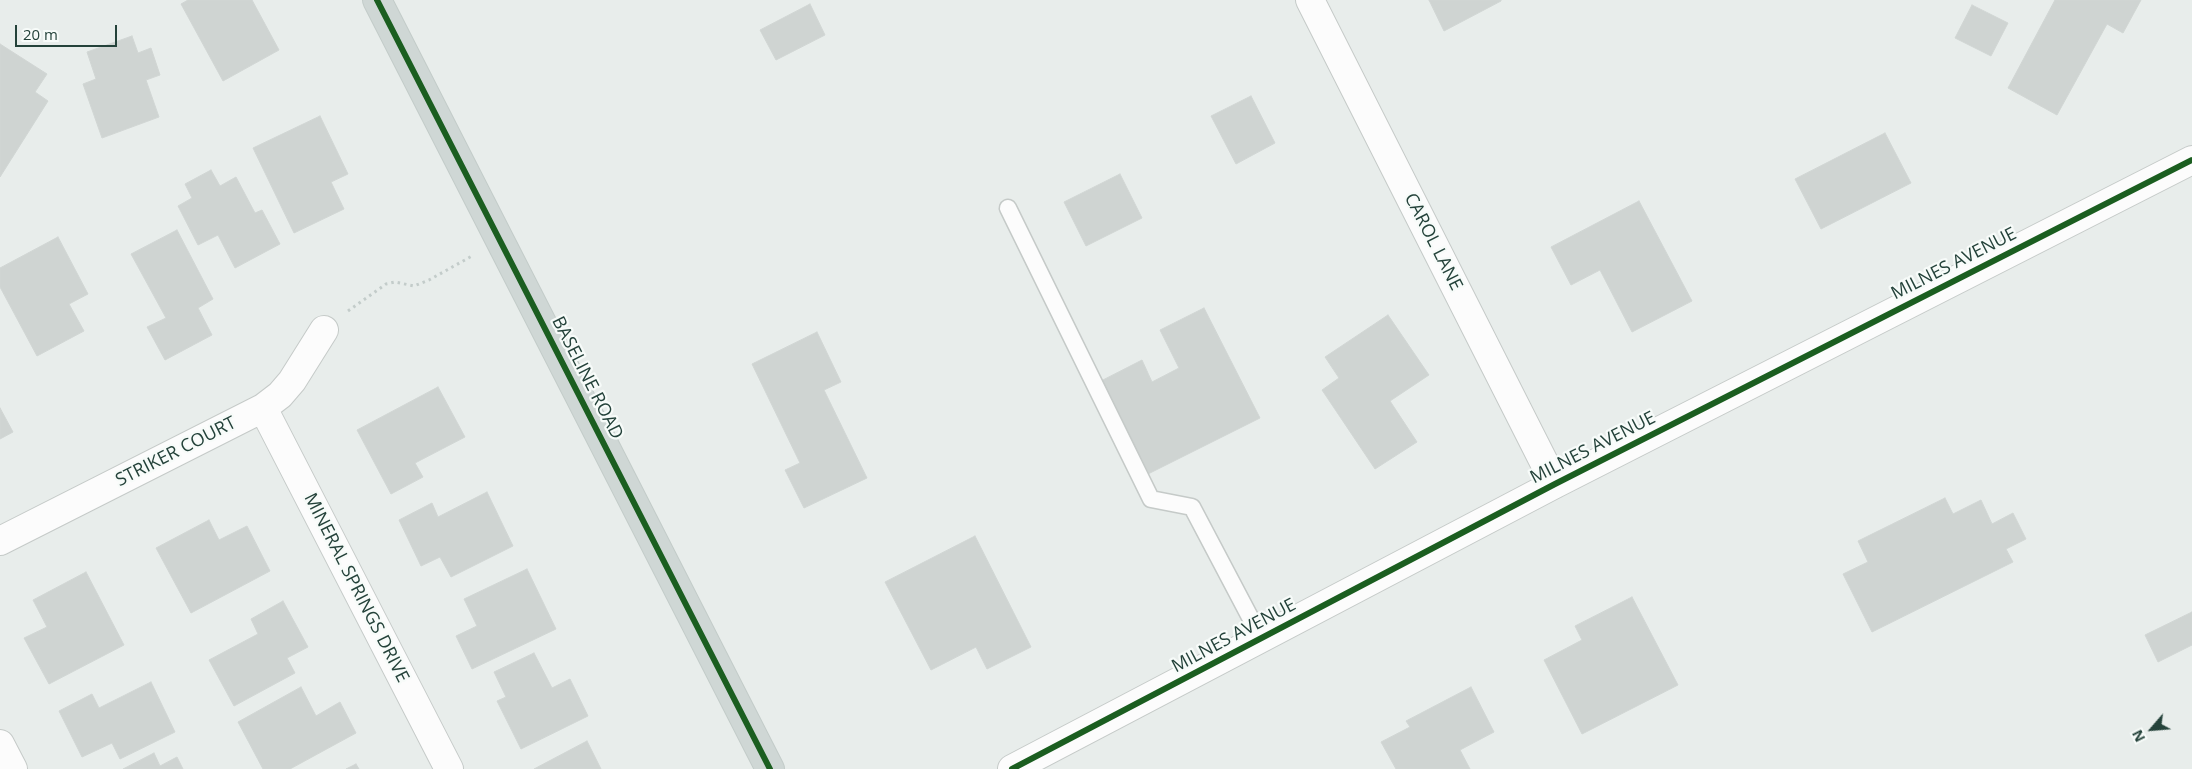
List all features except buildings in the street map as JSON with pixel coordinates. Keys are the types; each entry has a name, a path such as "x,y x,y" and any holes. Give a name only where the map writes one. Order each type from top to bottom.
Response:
{"main road":[{"name":"BASELINE ROAD","path":"377,0 770,769"}],"street":[{"name":"CAROL LANE","path":"1310,0 1555,484"},
{"name":"MILNES AVENUE","path":"1012,769 1555,484 2192,160"},
{"name":"STRIKER COURT","path":"0,542 263,408 280,395 292,380 324,330"},
{"name":"MINERAL SPRINGS DRIVE","path":"263,408 449,769"},
{"path":"0,744 13,769"}],"lane":[{"path":"1008,208 1151,499 1192,507 1261,638"}],"path":[{"path":"324,330 386,284 395,282 414,286 429,280 500,241"}],"cycle path":[{"path":"377,0 770,769"},
{"path":"1012,769 1555,484 2192,160"}]}
